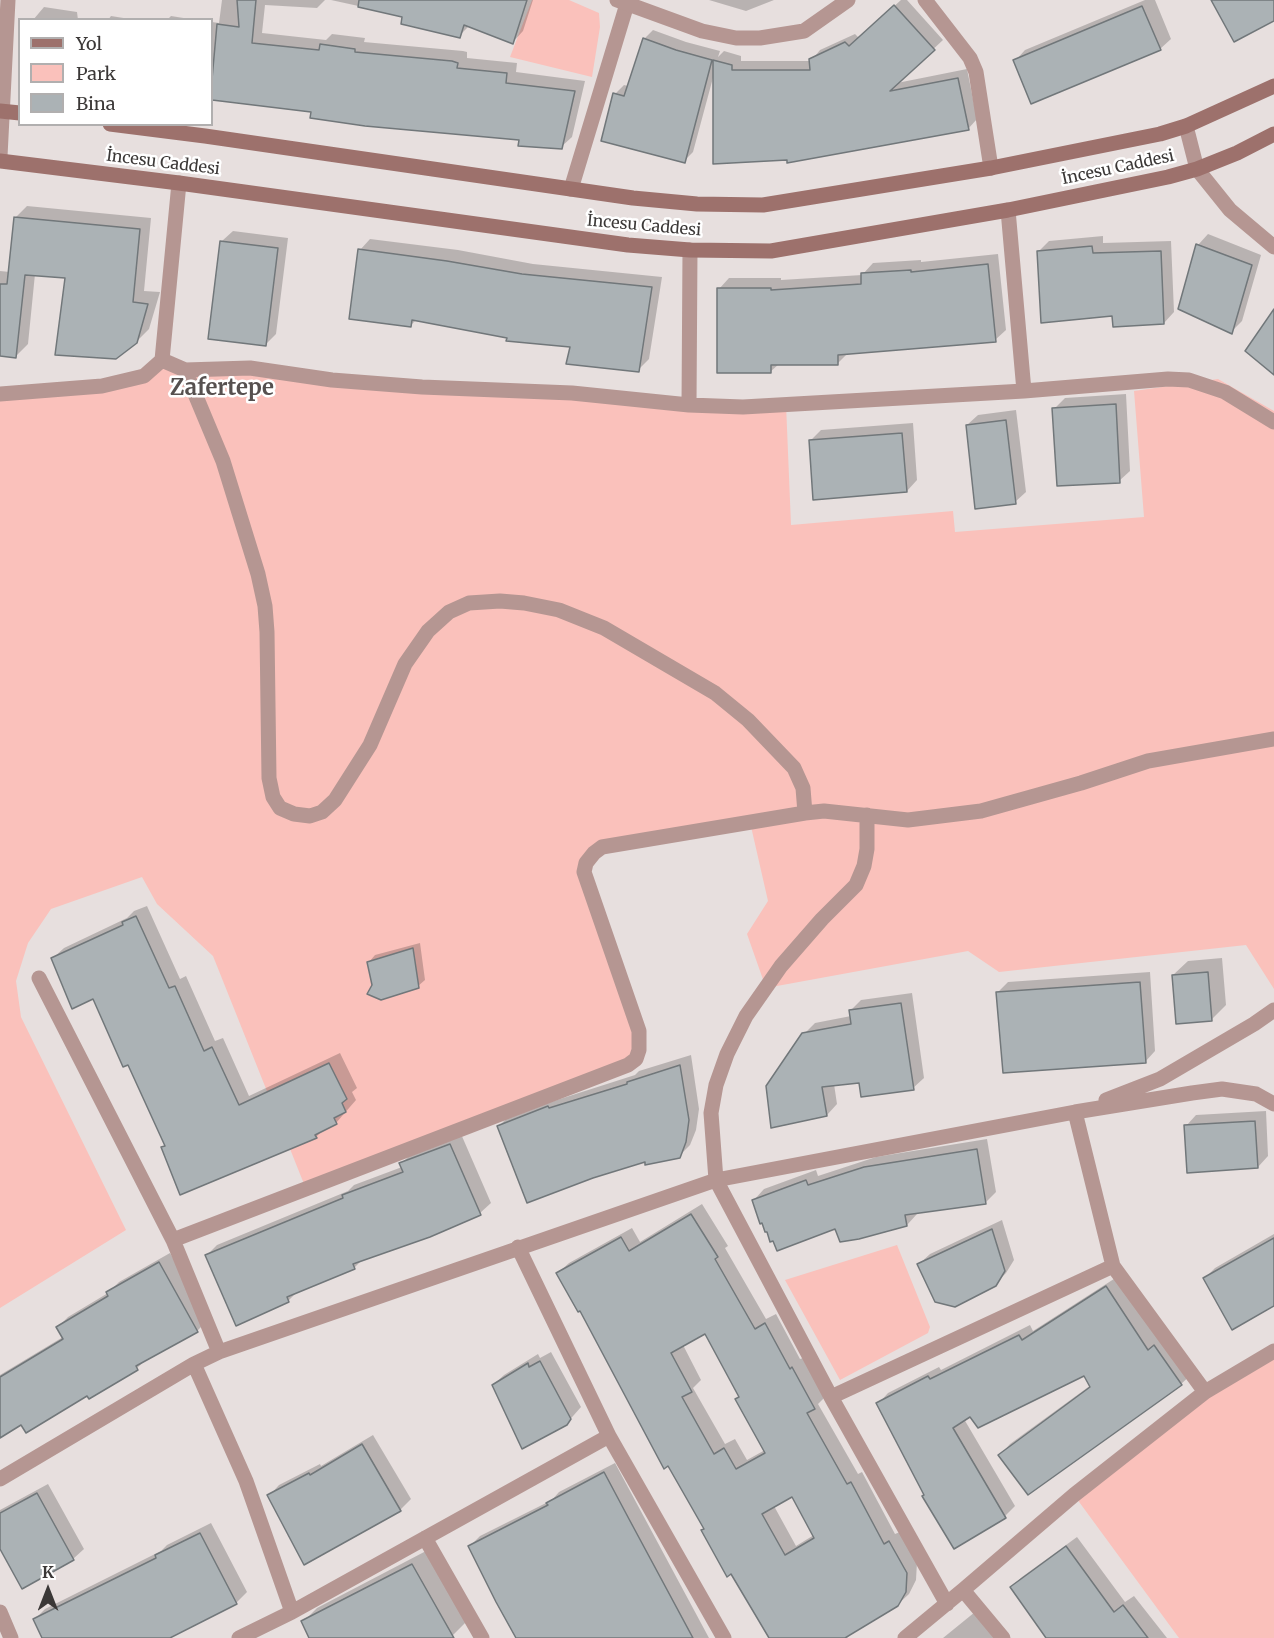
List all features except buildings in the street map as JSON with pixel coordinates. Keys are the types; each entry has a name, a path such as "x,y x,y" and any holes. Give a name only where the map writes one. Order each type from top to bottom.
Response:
{"main road":[{"name":"İncesu Caddesi","path":"126,126 633,198 686,203 763,205 991,168 1160,134 1186,126 1274,86"},
{"path":"2,111 18,113"},
{"name":"İncesu Caddesi","path":"0,161 179,183 628,245 690,250 771,251 1008,210 1168,177 1197,169 1237,153 1274,134"}],"street":[{"path":"0,156 8,0"},
{"path":"571,189 622,2 702,31 736,38 760,38 804,31 848,0"},
{"path":"925,0 970,58 976,72 991,168"},
{"path":"1186,126 1197,169 1230,210 1274,247"},
{"path":"0,394 102,386 144,376 162,360 179,183"},
{"path":"1008,210 1024,391"},
{"path":"689,405 690,250"},
{"path":"162,360 185,370 250,368 332,380 422,387 572,393 689,405 743,407 1024,391 1168,379 1189,380 1225,392 1274,422"},
{"path":"185,370 223,461 261,585 267,632 269,778 273,797 280,808 294,814 310,816 322,812 335,800 370,746 405,664 428,631 448,612 469,603 500,601 559,610 604,628 715,693 748,720 794,768 803,788 805,813"},
{"path":"173,1240 628,1065 636,1059 639,1050 639,1031 585,872 586,863 594,852 602,847 824,811 908,820 981,811 1081,783 1148,761 1274,739"},
{"path":"867,815 867,849 864,866 856,885 822,918 782,966 746,1016 727,1054 716,1086 711,1113 716,1180 831,1397 947,1604"},
{"path":"39,978 173,1240 219,1352"},
{"path":"1075,1112 1160,1079 1274,1010"},
{"path":"0,1479 194,1364 219,1352 716,1180 1075,1112 1222,1089 1256,1094 1274,1104"},
{"path":"1075,1112 1113,1266 1205,1392"},
{"path":"518,1248 609,1436 724,1638"},
{"path":"831,1397 1113,1266"},
{"path":"904,1638 1074,1495 1205,1392 1274,1351"},
{"path":"194,1364 246,1481 292,1612"},
{"path":"239,1638 292,1612 609,1436"},
{"path":"425,1538 482,1638"},
{"path":"963,1590 1004,1638"},
{"path":"0,1612 11,1638"}],"green space":[{"path":"532,0 569,0 599,13 600,27 592,77 510,57"},
{"path":"162,360 332,380 786,404 791,525 953,511 955,532 1144,517 1134,391 1218,379 1274,411 1274,989 1246,945 999,972 968,951 766,988 747,934 768,901 750,822 602,847 586,863 639,1031 636,1059 306,1189 213,956 157,904 142,877 51,909 28,943 16,981 21,1017 126,1230 0,1308 0,394 102,386"},
{"path":"897,1245 930,1327 928,1333 840,1380 785,1280"},
{"path":"1274,1351 1274,1638 1179,1638 1074,1495"}],"district":[{"name":"Zafertepe","path":"222,389"}]}
